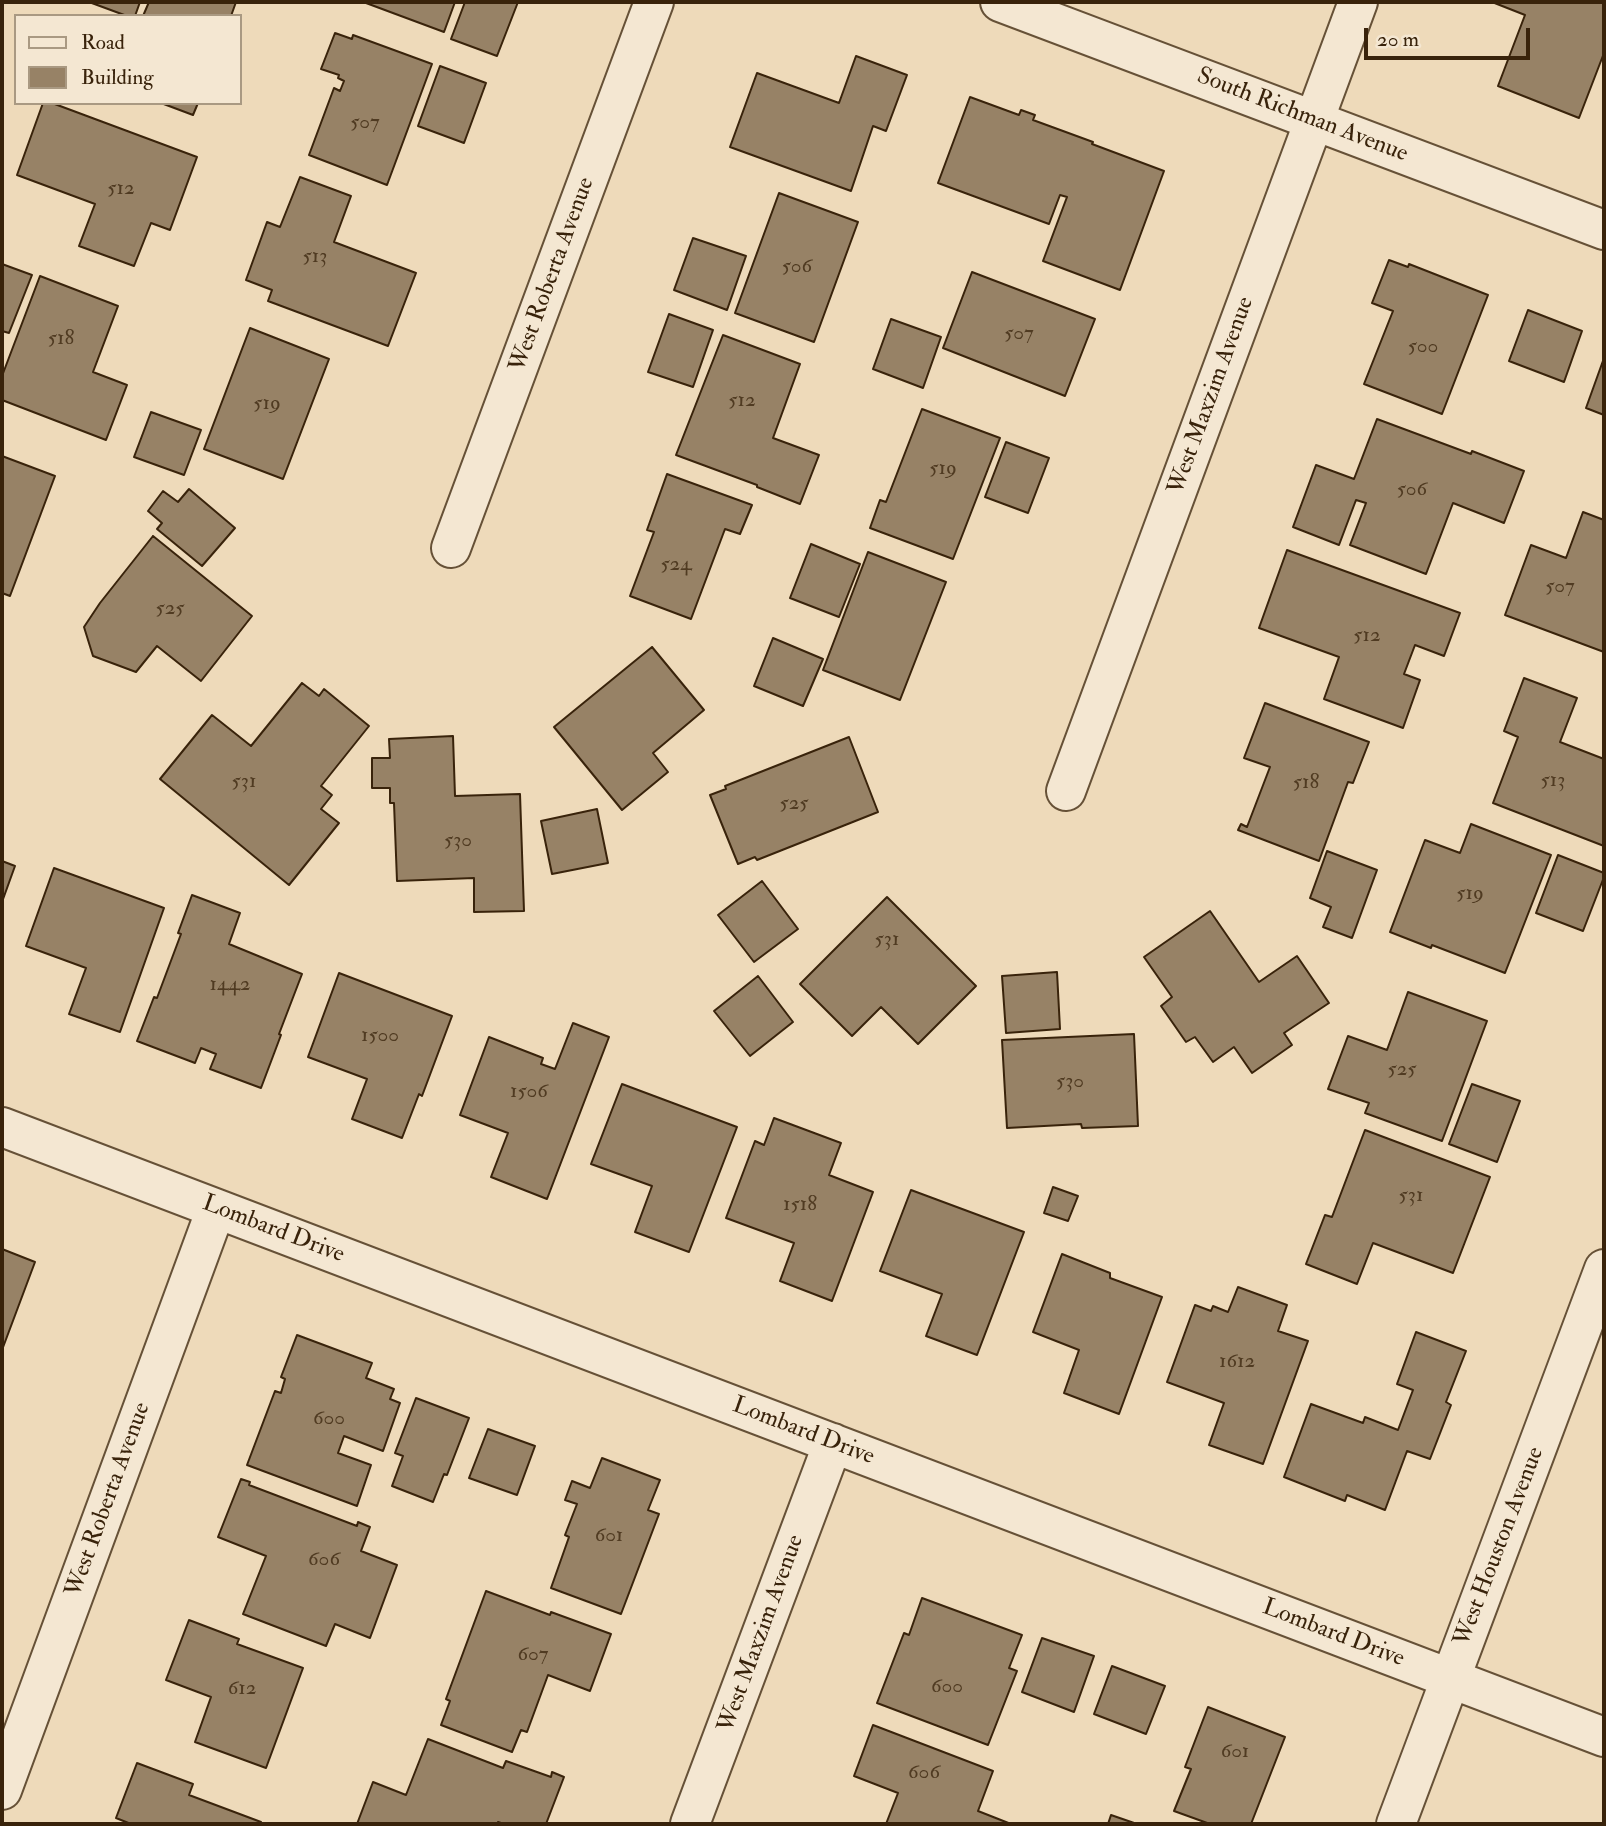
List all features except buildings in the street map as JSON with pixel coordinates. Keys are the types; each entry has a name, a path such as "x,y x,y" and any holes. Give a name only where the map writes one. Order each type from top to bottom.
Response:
{"street":[{"name":"West Roberta Avenue","path":"452,548 654,2"},
{"name":"South Richman Avenue","path":"1000,2 1604,230"},
{"name":"West Maxzim Avenue","path":"1066,791 1359,2"},
{"name":"Lombard Drive","path":"2,1127 1604,1737"},
{"name":"West Roberta Avenue","path":"2,1790 216,1209"},
{"name":"West Houston Avenue","path":"1396,1824 1604,1269"},
{"name":"West Maxzim Avenue","path":"690,1824 833,1443"}]}
